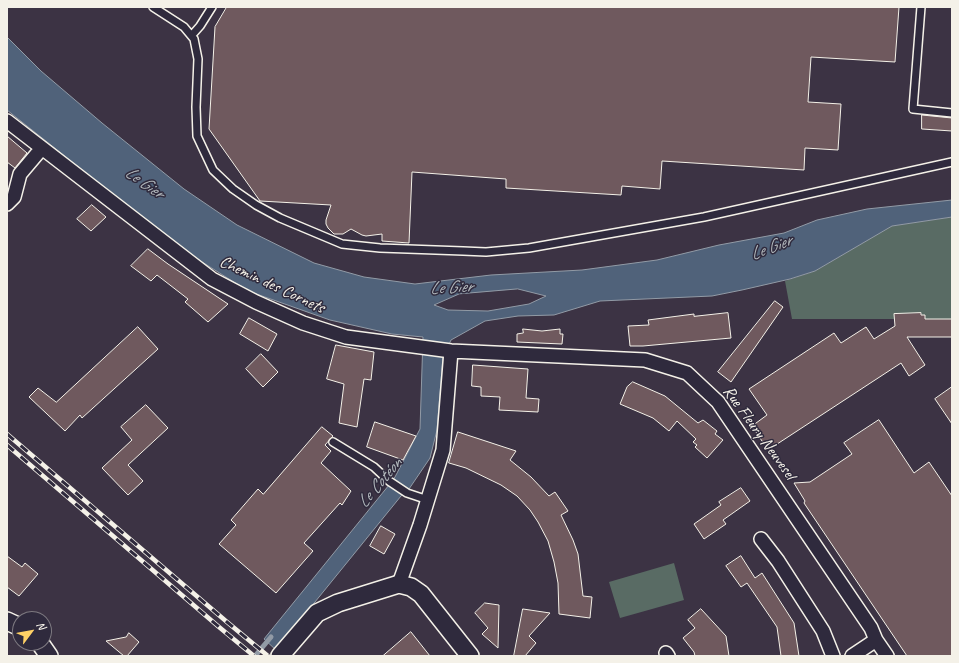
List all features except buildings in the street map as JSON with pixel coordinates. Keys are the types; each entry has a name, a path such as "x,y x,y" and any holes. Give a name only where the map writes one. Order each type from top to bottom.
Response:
{"street":[{"name":"Chemin des Cornets","path":"7,121 212,279 256,302 303,323 346,337 451,351"},
{"path":"7,204 14,197 20,174 42,148"},
{"path":"399,584 428,500 443,450 451,351"},
{"name":"Rue Fleury Neuvesel","path":"451,351 646,360 687,373 718,402 871,628 876,640 887,656"},
{"path":"760,539 778,561 823,631 833,656"},
{"path":"280,656 317,613 338,603 399,584 411,587 421,594 470,656"},
{"path":"852,656 876,640"}],"lane":[{"path":"153,7 184,27 192,35 197,47 197,136 213,170 233,189 256,205 280,218 342,244 380,248 486,252 529,248 704,217 952,162"},
{"path":"192,35 200,26 212,7"},
{"path":"921,7 913,109 952,113"},
{"path":"334,442 374,467 389,481 407,493 428,500"}],"green space":[{"path":"952,217 952,319 925,319 921,313 895,314 895,319 792,319 785,281 815,271 891,226"},
{"path":"674,563 684,600 620,618 609,582"}],"water":[{"name":"Le Gier","path":"7,37 41,71 102,123 184,189 237,225 314,263 364,277 415,284 491,275 582,270 657,260 719,245 784,233 817,220 867,209 952,200 952,217 892,226 815,271 790,279 712,296 600,301 554,315 518,316 485,321 451,340 443,357 437,430 430,458 409,489 401,496 276,650 264,639 395,477 420,429 423,337 392,334 330,320 248,291 199,260 7,110","holes":["518,289 546,296 529,304 488,311 448,310 434,305 459,294"]}],"waterway":[{"name":"Le Cotéon","path":"255,656 271,637"}],"railway":[{"path":"7,434 268,656"},
{"path":"7,445 254,656"}]}
